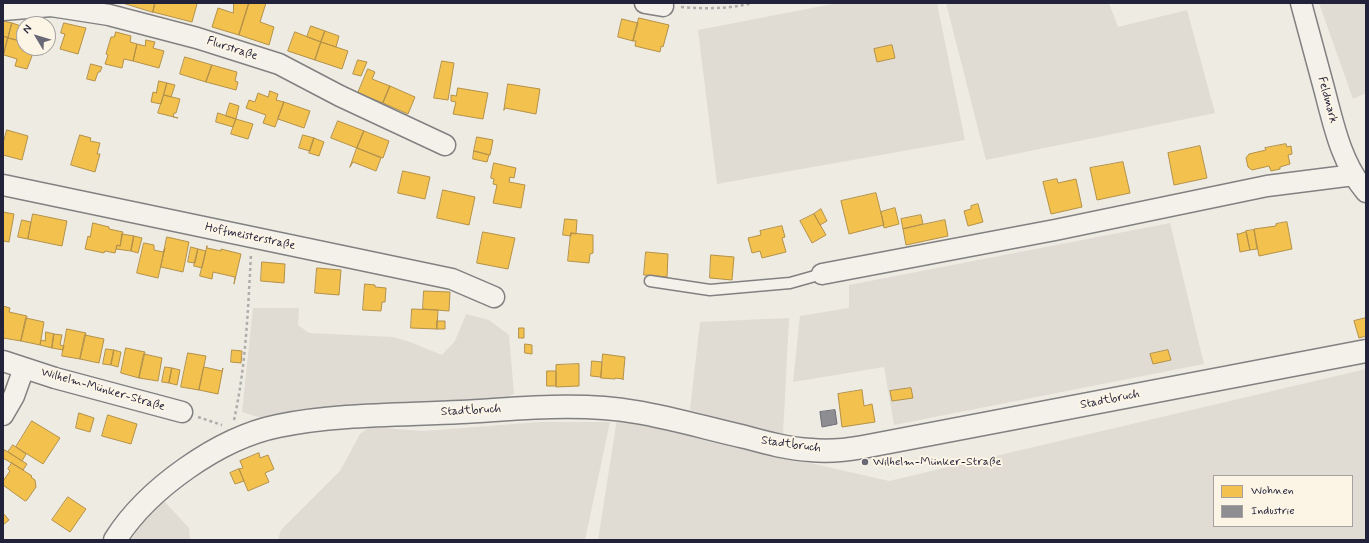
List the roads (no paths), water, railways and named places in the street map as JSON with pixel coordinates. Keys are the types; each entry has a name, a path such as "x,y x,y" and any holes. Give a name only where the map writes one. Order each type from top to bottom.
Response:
{"street":[{"name":"Feldmark","path":"1301,3 1336,134 1347,163 1366,192"},
{"name":"Flurstraße","path":"3,10 51,6 109,15 197,38 279,64 340,96 445,144"},
{"path":"822,274 1056,230 1267,186 1354,175"},
{"name":"Hoffmeisterstraße","path":"3,184 252,238 452,279 494,297"},
{"name":"Stadtbruch","path":"115,540 123,527 142,506 174,477 209,454 235,434 321,419 581,407 619,409 683,422 772,444 793,448 833,451 1366,350"},
{"name":"Wilhelm-Münker-Straße","path":"3,361 55,378 182,412"},
{"name":"Wilhelm-Münker-Straße","path":"3,415 14,396 24,368"}],"lane":[{"path":"650,281 710,290 790,283 822,274"}],"place":[{"name":"Wilhelm-Münker-Straße","path":"865,462"}]}
